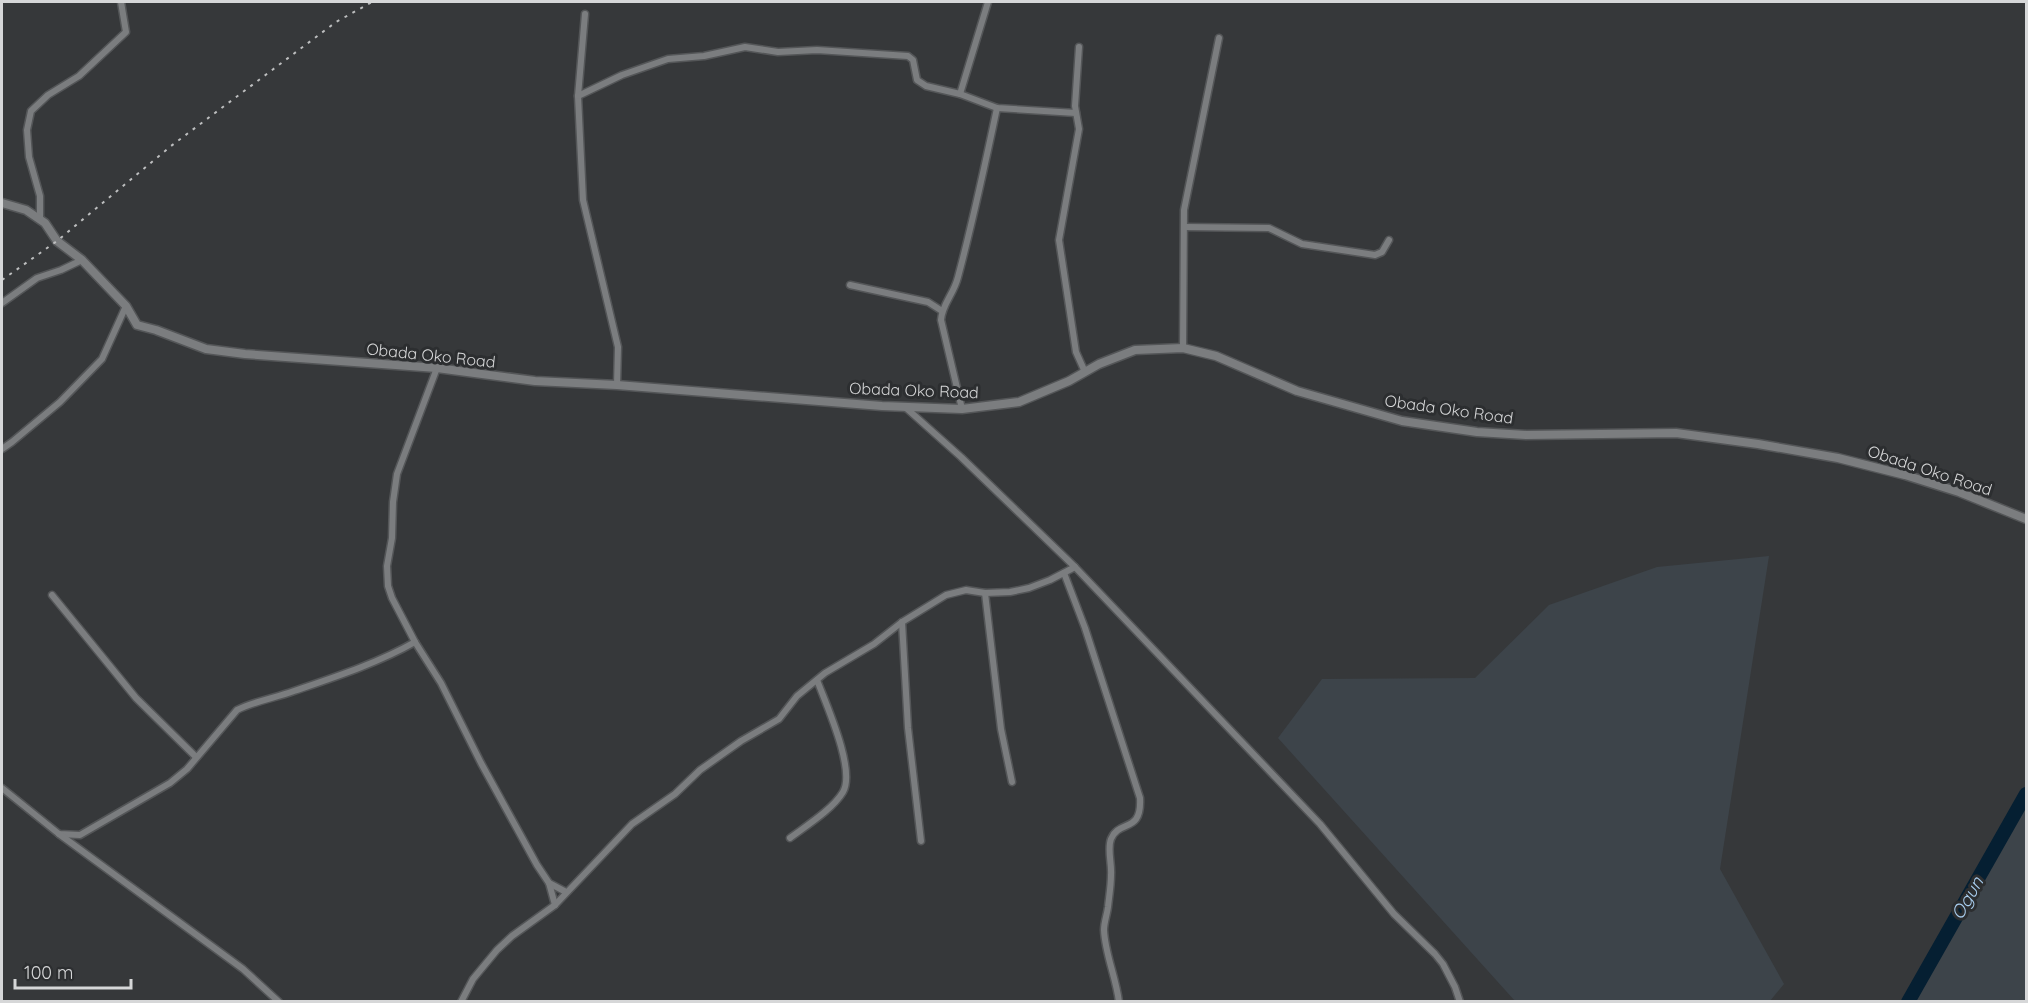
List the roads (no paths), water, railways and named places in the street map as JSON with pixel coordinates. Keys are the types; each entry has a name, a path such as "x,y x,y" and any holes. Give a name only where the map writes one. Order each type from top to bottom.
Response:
{"main road":[{"name":"Obada Oko Road","path":"2,203 26,210 40,219 57,241 82,260 126,306 137,325 206,349 437,368 535,381 962,409 1019,402 1069,381 1099,364 1135,350 1183,348 1216,356 1297,391 1402,420 1526,435 1676,433 1758,444 1838,458 1905,475 1959,492 2026,519"}],"street":[{"path":"40,219 40,196 29,157 27,130 31,111 48,96 79,76 126,32 121,2"},
{"path":"960,94 988,2"},
{"path":"585,14 578,96 583,200 618,347 616,385"},
{"path":"1183,348 1184,210 1219,38"},
{"path":"578,96 622,75 668,59 704,56 745,47 778,52 817,50 908,56 913,60 915,76 920,83 960,94 997,108 1076,113"},
{"path":"1079,47 1075,106 1079,129 1059,240 1076,352 1085,372"},
{"path":"962,409 941,320 942,311 955,289 972,225 997,108"},
{"path":"1185,227 1269,228 1302,244 1375,255 1382,252 1389,240"},
{"path":"2,303 37,278 82,260"},
{"path":"850,285 928,302 942,311"},
{"path":"2,449 60,402 102,359 126,306"},
{"path":"437,368 397,474 392,538 387,566 388,586 415,642 441,683 481,763 549,883 555,905"},
{"path":"905,407 961,457 1075,567 1320,824 1395,914 1436,954 1455,987 1460,1002"},
{"path":"461,1002 473,979 497,950 512,936 555,905 632,824 675,794 700,770 778,719 797,696 840,663 874,644 902,622 946,595 966,590 985,593 1010,592 1029,588 1075,567"},
{"path":"1064,573 1085,628 1140,798 1138,817 1117,831 1111,838 1110,847 1111,879 1104,928 1106,949 1116,982 1119,1002"},
{"path":"985,593 1001,729 1012,782"},
{"path":"52,595 136,698 196,757"},
{"path":"902,622 908,728 921,841"},
{"path":"59,834 81,835 170,783 187,769 237,710 392,655 415,642"},
{"path":"790,838 838,799 845,789 848,775 846,761 817,680"},
{"path":"2,788 59,834 243,969 279,1002"},
{"path":"549,883 566,892"}],"waterway":[{"name":"Ogun","path":"1908,1002 2026,794"}],"railway":[{"path":"2,280 57,241 171,146 336,22 372,2"}]}
